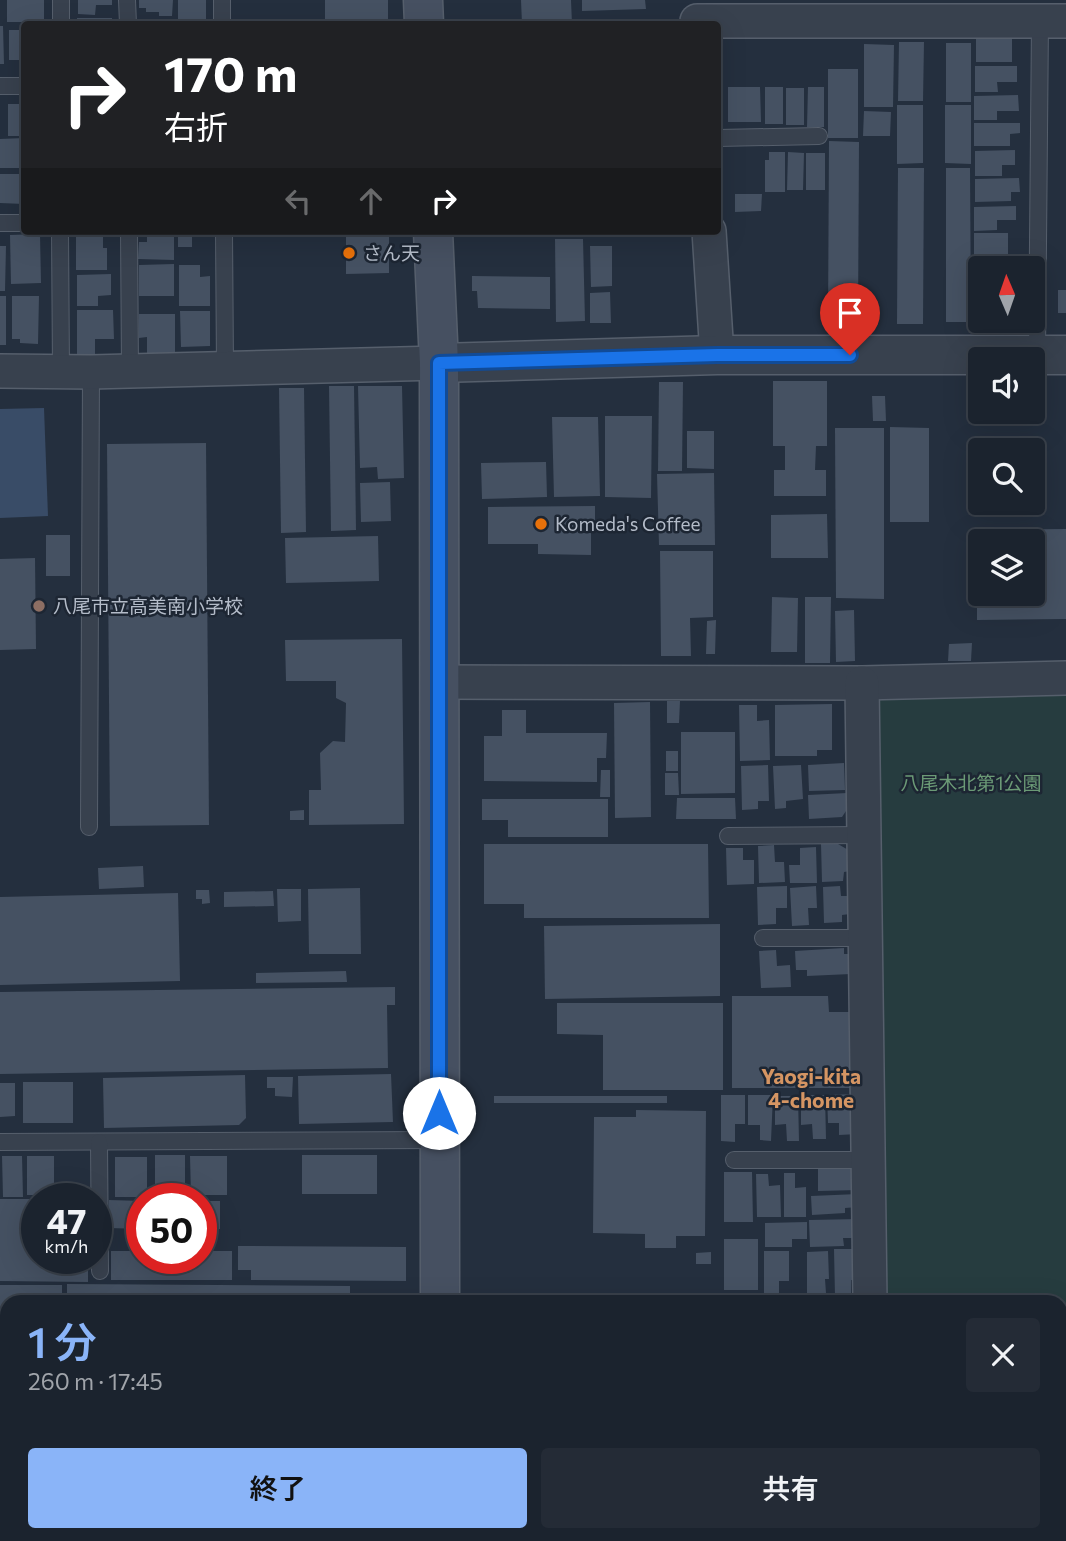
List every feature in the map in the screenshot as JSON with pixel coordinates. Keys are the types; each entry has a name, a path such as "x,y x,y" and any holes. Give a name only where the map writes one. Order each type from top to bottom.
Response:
{"main road":[{"path":"423,0 424,21"},
{"path":"433,235 439,363 440,1295"}],"street":[{"path":"697,15 1053,21"},
{"path":"709,235 717,355"},
{"path":"0,371 717,355 1052,355"},
{"path":"438,682 862,683 1066,678"},
{"path":"862,683 870,1295"}],"lane":[{"path":"61,0 61,21"},
{"path":"127,0 128,21"},
{"path":"222,0 222,21"},
{"path":"1052,355 1053,21"},
{"path":"0,86 21,86"},
{"path":"721,138 820,136"},
{"path":"0,223 21,223"},
{"path":"60,235 76,371 89,827"},
{"path":"129,235 130,370"},
{"path":"224,235 225,368"},
{"path":"728,836 864,835"},
{"path":"763,938 865,938"},
{"path":"0,1142 439,1140"},
{"path":"99,1142 99,1183"},
{"path":"734,1160 868,1160"}],"green space":[{"name":"八尾木北第1公園","path":"1066,684 1066,1295 887,1295 875,691"}],"water":[{"path":"44,408 48,516 0,518 0,409"}],"building":[{"path":"7,0 44,0 44,21 7,22"},
{"path":"78,0 112,0 112,5 96,5 95,15 78,14"},
{"path":"139,0 173,0 172,16 146,12 146,8 139,8"},
{"path":"178,0 206,0 206,21 178,21"},
{"path":"325,0 388,0 388,21 325,21"},
{"path":"521,0 571,0 572,21 522,21"},
{"path":"582,0 645,0 646,9 582,11"},
{"path":"77,18 112,18 112,21 77,21"},
{"path":"0,26 3,26 4,64 0,64"},
{"path":"9,30 21,30 21,60 9,60"},
{"path":"976,39 1012,39 1012,62 976,62"},
{"path":"899,42 924,42 923,101 898,101"},
{"path":"946,43 971,43 971,102 946,102"},
{"path":"864,44 894,45 893,107 864,107"},
{"path":"975,66 1017,66 1017,82 997,82 998,92 975,92"},
{"path":"828,69 858,69 858,138 828,138"},
{"path":"728,87 760,87 761,122 728,122"},
{"path":"765,87 783,87 783,124 765,124"},
{"path":"808,87 824,87 824,127 807,127"},
{"path":"786,88 804,88 804,125 786,125"},
{"path":"1018,95 1019,111 997,111 997,120 974,120 974,96"},
{"path":"8,104 21,104 21,136 8,136"},
{"path":"897,105 923,105 923,163 897,164"},
{"path":"945,105 971,105 971,164 945,163"},
{"path":"864,111 891,112 890,136 863,136"},
{"path":"974,123 1020,123 1020,133 1010,134 1010,146 974,146"},
{"path":"21,138 21,168 0,168 0,139"},
{"path":"829,141 859,142 858,322 828,322"},
{"path":"1015,150 1015,165 1002,165 1002,176 975,176 975,151"},
{"path":"769,152 785,152 785,192 765,192 765,160 769,160"},
{"path":"788,152 804,153 803,190 787,190"},
{"path":"806,153 825,153 825,190 806,190"},
{"path":"898,168 924,168 923,324 897,324"},
{"path":"946,168 970,168 968,322 946,322"},
{"path":"0,174 21,174 21,204 0,203"},
{"path":"1019,178 1020,192 1011,192 1011,201 975,202 975,179"},
{"path":"735,194 762,194 761,211 735,212"},
{"path":"1016,206 1016,220 997,220 997,230 974,231 974,207"},
{"path":"974,233 1008,233 1008,256 974,256"},
{"path":"10,235 40,235 41,283 11,284"},
{"path":"147,235 174,235 174,260 138,259 139,242 147,242"},
{"path":"178,235 206,235 192,237 192,247 178,247"},
{"path":"346,235 389,235 389,273 346,274"},
{"path":"76,237 103,237 103,248 107,248 107,270 76,270"},
{"path":"555,239 583,239 585,321 556,322"},
{"path":"0,246 6,246 5,291 0,291"},
{"path":"590,246 612,246 612,286 591,287"},
{"path":"174,264 174,296 139,296 139,265"},
{"path":"179,265 200,265 200,277 210,276 210,306 179,306"},
{"path":"111,274 111,295 98,296 98,306 77,306 77,275"},
{"path":"472,276 550,277 550,309 478,308 477,291 472,291"},
{"path":"1058,290 1066,290 1066,313 1058,313"},
{"path":"610,292 611,323 590,323 590,293"},
{"path":"0,296 6,296 6,345 0,345"},
{"path":"12,296 39,296 38,344 20,343 20,339 12,339"},
{"path":"77,310 113,310 114,339 95,339 95,354 77,354"},
{"path":"180,311 210,311 210,346 181,347"},
{"path":"139,314 175,314 175,355 147,355 147,337 139,338"},
{"path":"773,381 827,381 827,446 816,446 815,470 826,470 826,496 774,496 774,470 785,470 785,446 773,446"},
{"path":"659,382 683,382 682,471 658,471"},
{"path":"329,386 354,386 356,530 331,531"},
{"path":"358,386 402,386 404,478 378,479 377,467 360,468"},
{"path":"279,388 304,388 306,532 281,533"},
{"path":"872,396 885,396 886,421 873,421"},
{"path":"605,416 652,416 651,498 605,497"},
{"path":"552,417 598,417 600,496 554,497"},
{"path":"890,427 929,428 929,522 890,522"},
{"path":"835,428 884,428 884,599 836,598"},
{"path":"687,431 714,431 714,469 687,468"},
{"path":"206,443 209,825 110,826 107,444"},
{"path":"546,462 547,497 482,499 481,463"},
{"path":"714,473 715,545 659,545 657,474"},
{"path":"390,482 391,521 361,522 360,483"},
{"path":"595,506 595,526 591,527 591,555 538,554 538,544 488,544 488,507"},
{"path":"827,514 828,558 771,558 771,515"},
{"path":"1045,529 1066,529 1066,619 977,620 977,606 1045,606"},
{"path":"46,535 70,535 70,576 46,576"},
{"path":"378,536 379,581 286,583 285,538"},
{"path":"660,551 713,551 713,617 690,618 691,656 661,656"},
{"path":"35,558 36,649 0,650 0,559"},
{"path":"772,597 798,598 797,652 771,652"},
{"path":"805,597 831,597 830,663 805,663"},
{"path":"854,610 855,661 836,662 835,611"},
{"path":"716,620 715,654 706,654 707,621"},
{"path":"402,639 404,824 309,825 309,790 321,790 320,753 333,741 345,742 346,703 336,698 336,681 286,681 285,640"},
{"path":"972,643 971,661 948,661 949,644"},
{"path":"667,701 680,701 679,723 667,723"},
{"path":"650,702 651,817 615,818 614,703"},
{"path":"832,704 832,750 817,750 817,756 775,756 775,705"},
{"path":"739,705 757,705 757,721 769,720 770,760 740,761"},
{"path":"502,710 526,710 526,733 607,733 606,758 597,758 597,782 484,781 484,736 502,736"},
{"path":"681,732 735,732 735,793 681,794"},
{"path":"666,751 678,751 678,771 666,771"},
{"path":"844,763 845,790 809,791 808,765"},
{"path":"768,765 769,801 758,801 758,809 742,810 741,766"},
{"path":"801,765 803,799 786,801 786,808 775,809 773,766"},
{"path":"601,770 610,770 610,797 600,797"},
{"path":"665,773 678,773 679,795 665,795"},
{"path":"847,793 848,808 842,817 809,819 808,795"},
{"path":"677,798 735,798 736,819 676,819"},
{"path":"482,799 608,799 608,837 508,837 508,820 482,820"},
{"path":"304,810 304,820 290,820 290,811"},
{"path":"484,844 708,844 709,918 524,918 524,904 484,904"},
{"path":"821,844 838,844 850,851 850,871 844,872 843,881 822,882"},
{"path":"774,845 775,862 784,862 785,882 759,883 758,846"},
{"path":"816,847 817,883 790,883 789,865 800,865 800,848"},
{"path":"726,848 743,848 743,860 754,860 754,884 727,885"},
{"path":"143,866 144,887 99,889 98,868"},
{"path":"787,886 787,908 776,908 776,924 758,925 757,887"},
{"path":"816,886 817,908 808,908 809,925 792,926 790,888"},
{"path":"840,886 841,896 849,896 850,914 842,915 842,922 824,923 823,887"},
{"path":"360,888 361,954 309,954 308,889"},
{"path":"277,889 301,889 301,921 278,922"},
{"path":"196,890 209,890 210,903 202,904 202,899 196,899"},
{"path":"273,891 274,906 224,907 224,892"},
{"path":"178,893 180,981 0,985 0,897"},
{"path":"720,924 720,996 545,999 544,926"},
{"path":"844,948 844,954 850,954 851,974 807,976 807,970 796,970 795,951"},
{"path":"776,950 777,966 790,965 791,987 761,988 759,951"},
{"path":"346,971 347,982 256,983 256,973"},
{"path":"395,987 395,1005 387,1005 388,1068 0,1074 0,992"},
{"path":"732,996 828,996 829,1012 852,1012 852,1088 732,1088"},
{"path":"557,1003 723,1003 723,1090 603,1090 603,1035 557,1034"},
{"path":"391,1074 393,1122 299,1124 298,1076"},
{"path":"245,1075 246,1118 239,1125 104,1128 103,1078"},
{"path":"267,1077 293,1077 292,1097 275,1096 275,1088 267,1088"},
{"path":"23,1082 73,1082 73,1123 23,1123"},
{"path":"0,1083 15,1083 15,1116 0,1117"},
{"path":"857,1094 858,1134 839,1135 839,1123 828,1123 827,1095"},
{"path":"721,1095 745,1095 745,1124 735,1124 735,1142 721,1141"},
{"path":"748,1095 773,1095 771,1141 760,1140 760,1125 748,1125"},
{"path":"801,1095 825,1095 826,1139 813,1139 812,1124 801,1125"},
{"path":"494,1096 667,1096 667,1103 494,1103"},
{"path":"775,1096 798,1096 799,1141 787,1141 786,1124 775,1125"},
{"path":"636,1110 706,1111 705,1236 676,1236 676,1248 645,1248 645,1234 593,1233 594,1117 636,1117"},
{"path":"155,1155 185,1155 185,1183 155,1183"},
{"path":"302,1155 377,1155 377,1194 302,1194"},
{"path":"2,1156 22,1156 21,1197 3,1197"},
{"path":"27,1156 54,1156 54,1183 27,1183"},
{"path":"190,1156 227,1156 227,1195 217,1195 217,1183 191,1183"},
{"path":"115,1157 147,1157 147,1183 126,1183 126,1197 115,1197"},
{"path":"818,1168 852,1168 859,1190 818,1191"},
{"path":"724,1172 752,1172 753,1222 724,1222"},
{"path":"784,1173 795,1173 795,1188 806,1187 806,1217 784,1217"},
{"path":"756,1174 768,1174 769,1186 780,1185 781,1217 757,1217"},
{"path":"858,1194 858,1207 845,1208 845,1213 812,1215 811,1196"},
{"path":"0,1199 21,1199 21,1274 88,1274 88,1282 0,1281"},
{"path":"112,1200 126,1201 126,1229 112,1228"},
{"path":"217,1201 220,1201 220,1229 217,1229"},
{"path":"860,1219 861,1238 843,1238 844,1246 810,1247 809,1220"},
{"path":"807,1222 807,1239 792,1239 792,1247 765,1247 765,1223"},
{"path":"724,1239 758,1239 758,1290 724,1290"},
{"path":"238,1246 406,1247 406,1281 251,1280 251,1270 238,1270"},
{"path":"834,1249 860,1249 860,1280 851,1280 851,1295 835,1295"},
{"path":"112,1251 126,1251 126,1274 217,1274 217,1251 232,1251 232,1280 111,1280"},
{"path":"764,1251 789,1251 789,1281 779,1281 779,1293 764,1293"},
{"path":"828,1251 829,1279 825,1279 826,1293 807,1294 807,1252"},
{"path":"711,1252 711,1264 696,1264 696,1253"},
{"path":"67,1284 350,1286 350,1295 67,1295"},
{"path":"0,1285 62,1285 62,1295 0,1295"}],"place":[{"name":"さん天","path":"349,253"},
{"name":"Komeda's Coffee","path":"541,524"},
{"name":"八尾市立高美南小学校","path":"39,606"}],"district":[{"name":"Yaogi-kita 4-chome","path":"811,1089"}],"route":[{"path":"439,1113 439,363 717,355 850,355"}]}
